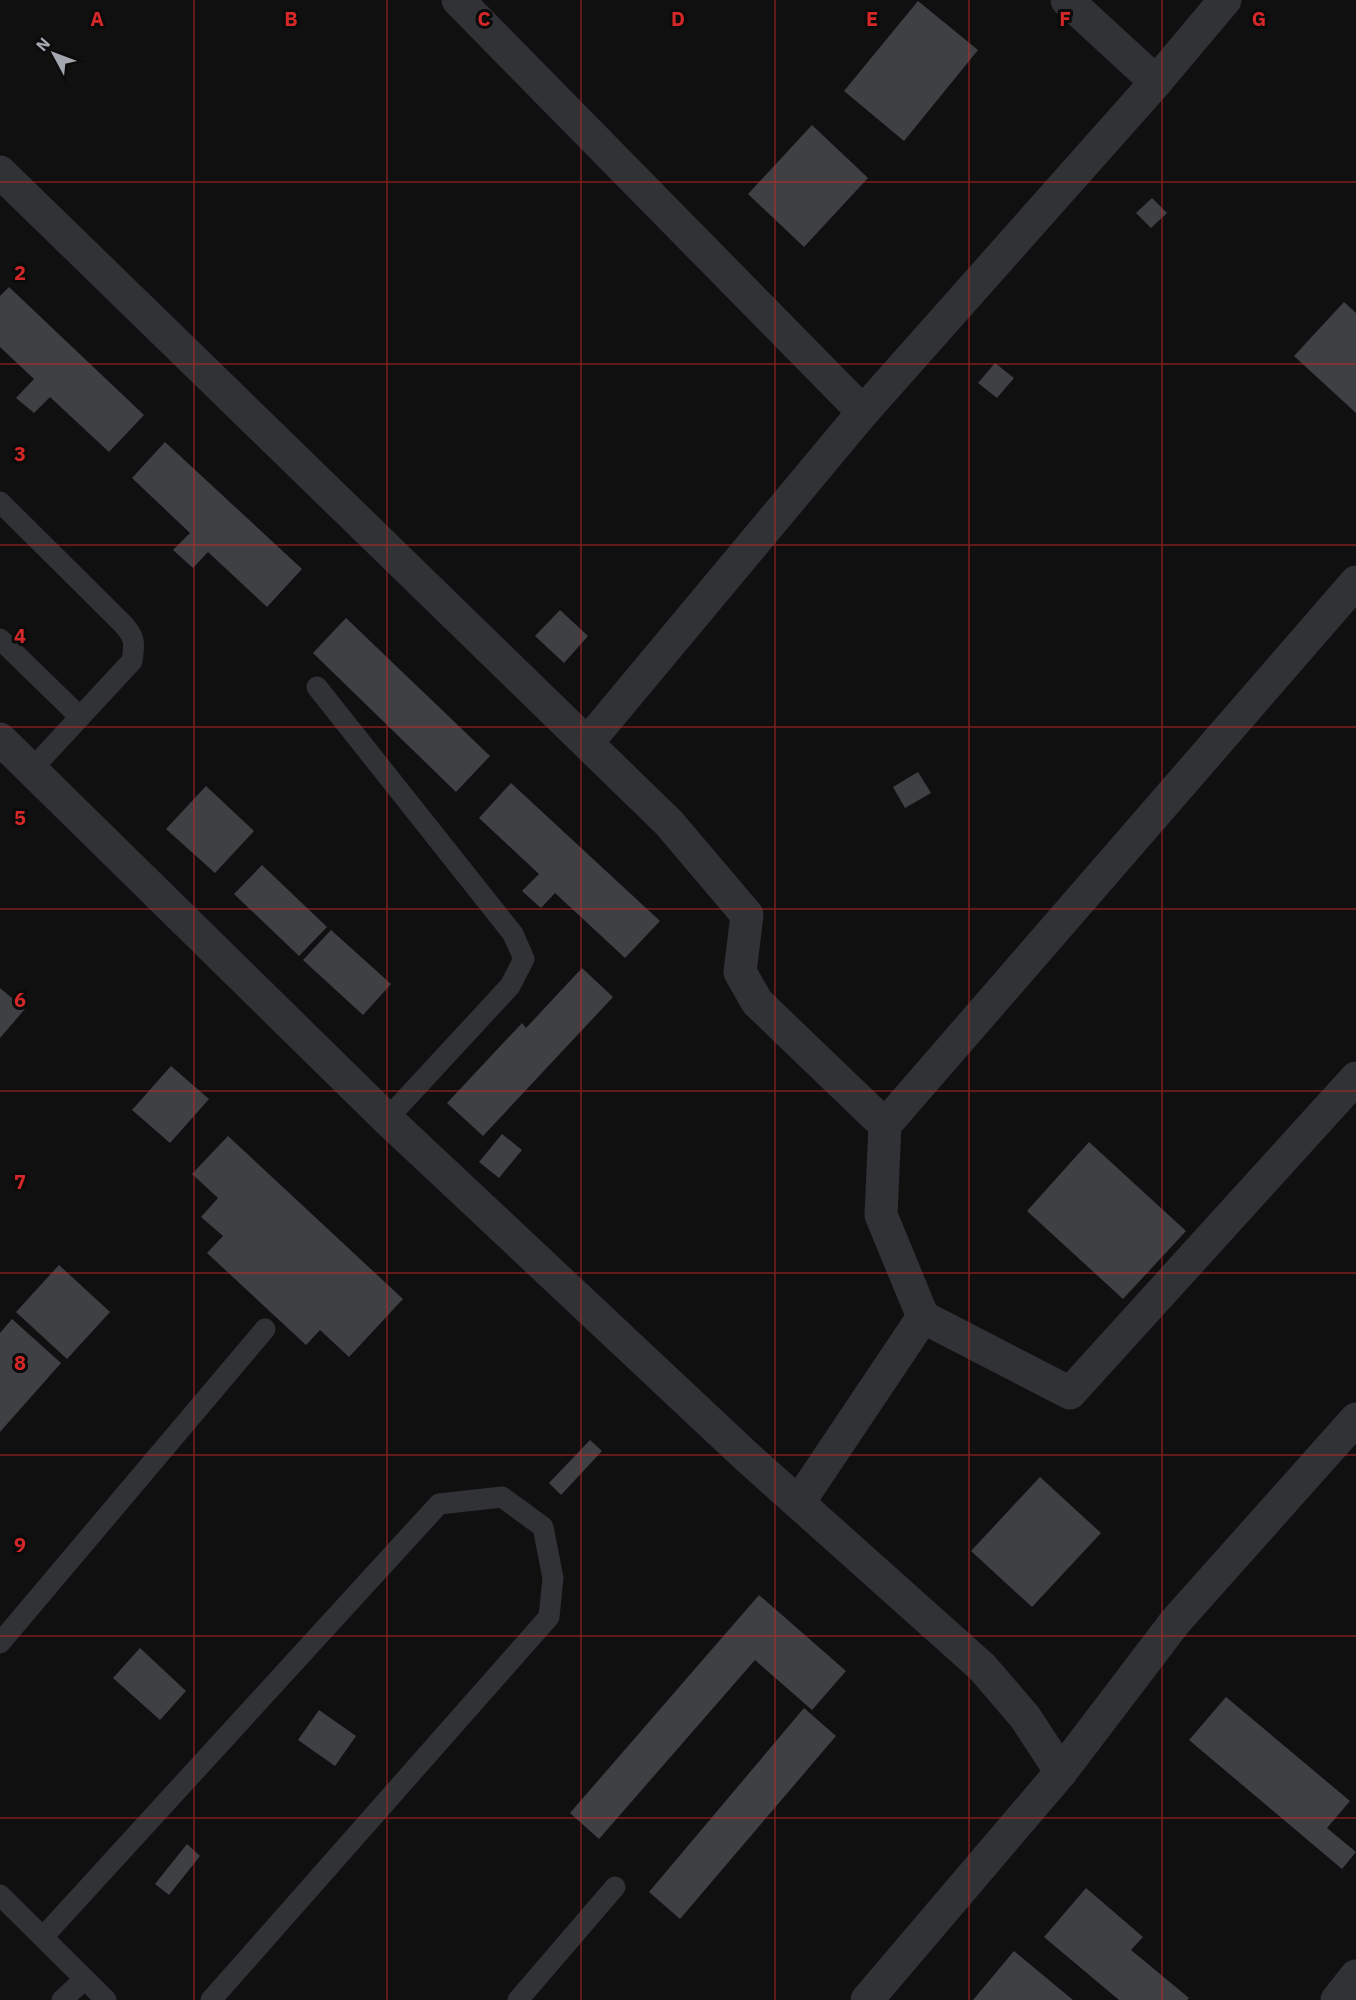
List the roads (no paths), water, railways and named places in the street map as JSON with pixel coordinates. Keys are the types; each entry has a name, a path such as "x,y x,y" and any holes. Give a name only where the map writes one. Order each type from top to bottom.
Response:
{"street":[{"path":"458,0 863,412"},
{"path":"1067,0 1156,82"},
{"path":"588,742 863,412 1226,0"},
{"path":"0,172 669,823 747,915 740,972 757,1002 885,1125"},
{"path":"1356,582 885,1125 881,1215 923,1317 1070,1393 1356,1078"},
{"path":"0,739 387,1119 729,1440 982,1667 1025,1717 1061,1772"},
{"path":"799,1502 923,1317"},
{"path":"867,2000 1061,1772 1175,1622 1356,1419"},
{"path":"1337,2000 1356,1976"}],"lane":[{"path":"0,502 132,634 134,645 132,661 32,769"},
{"path":"0,639 80,717"},
{"path":"317,687 513,934 524,959 510,986 387,1119"},
{"path":"0,1643 265,1329"},
{"path":"43,1937 439,1504 502,1497 543,1527 554,1578 549,1617 211,2000"},
{"path":"518,2000 615,1887"},
{"path":"0,1895 106,2000"},
{"path":"62,2000 85,1979"}]}
